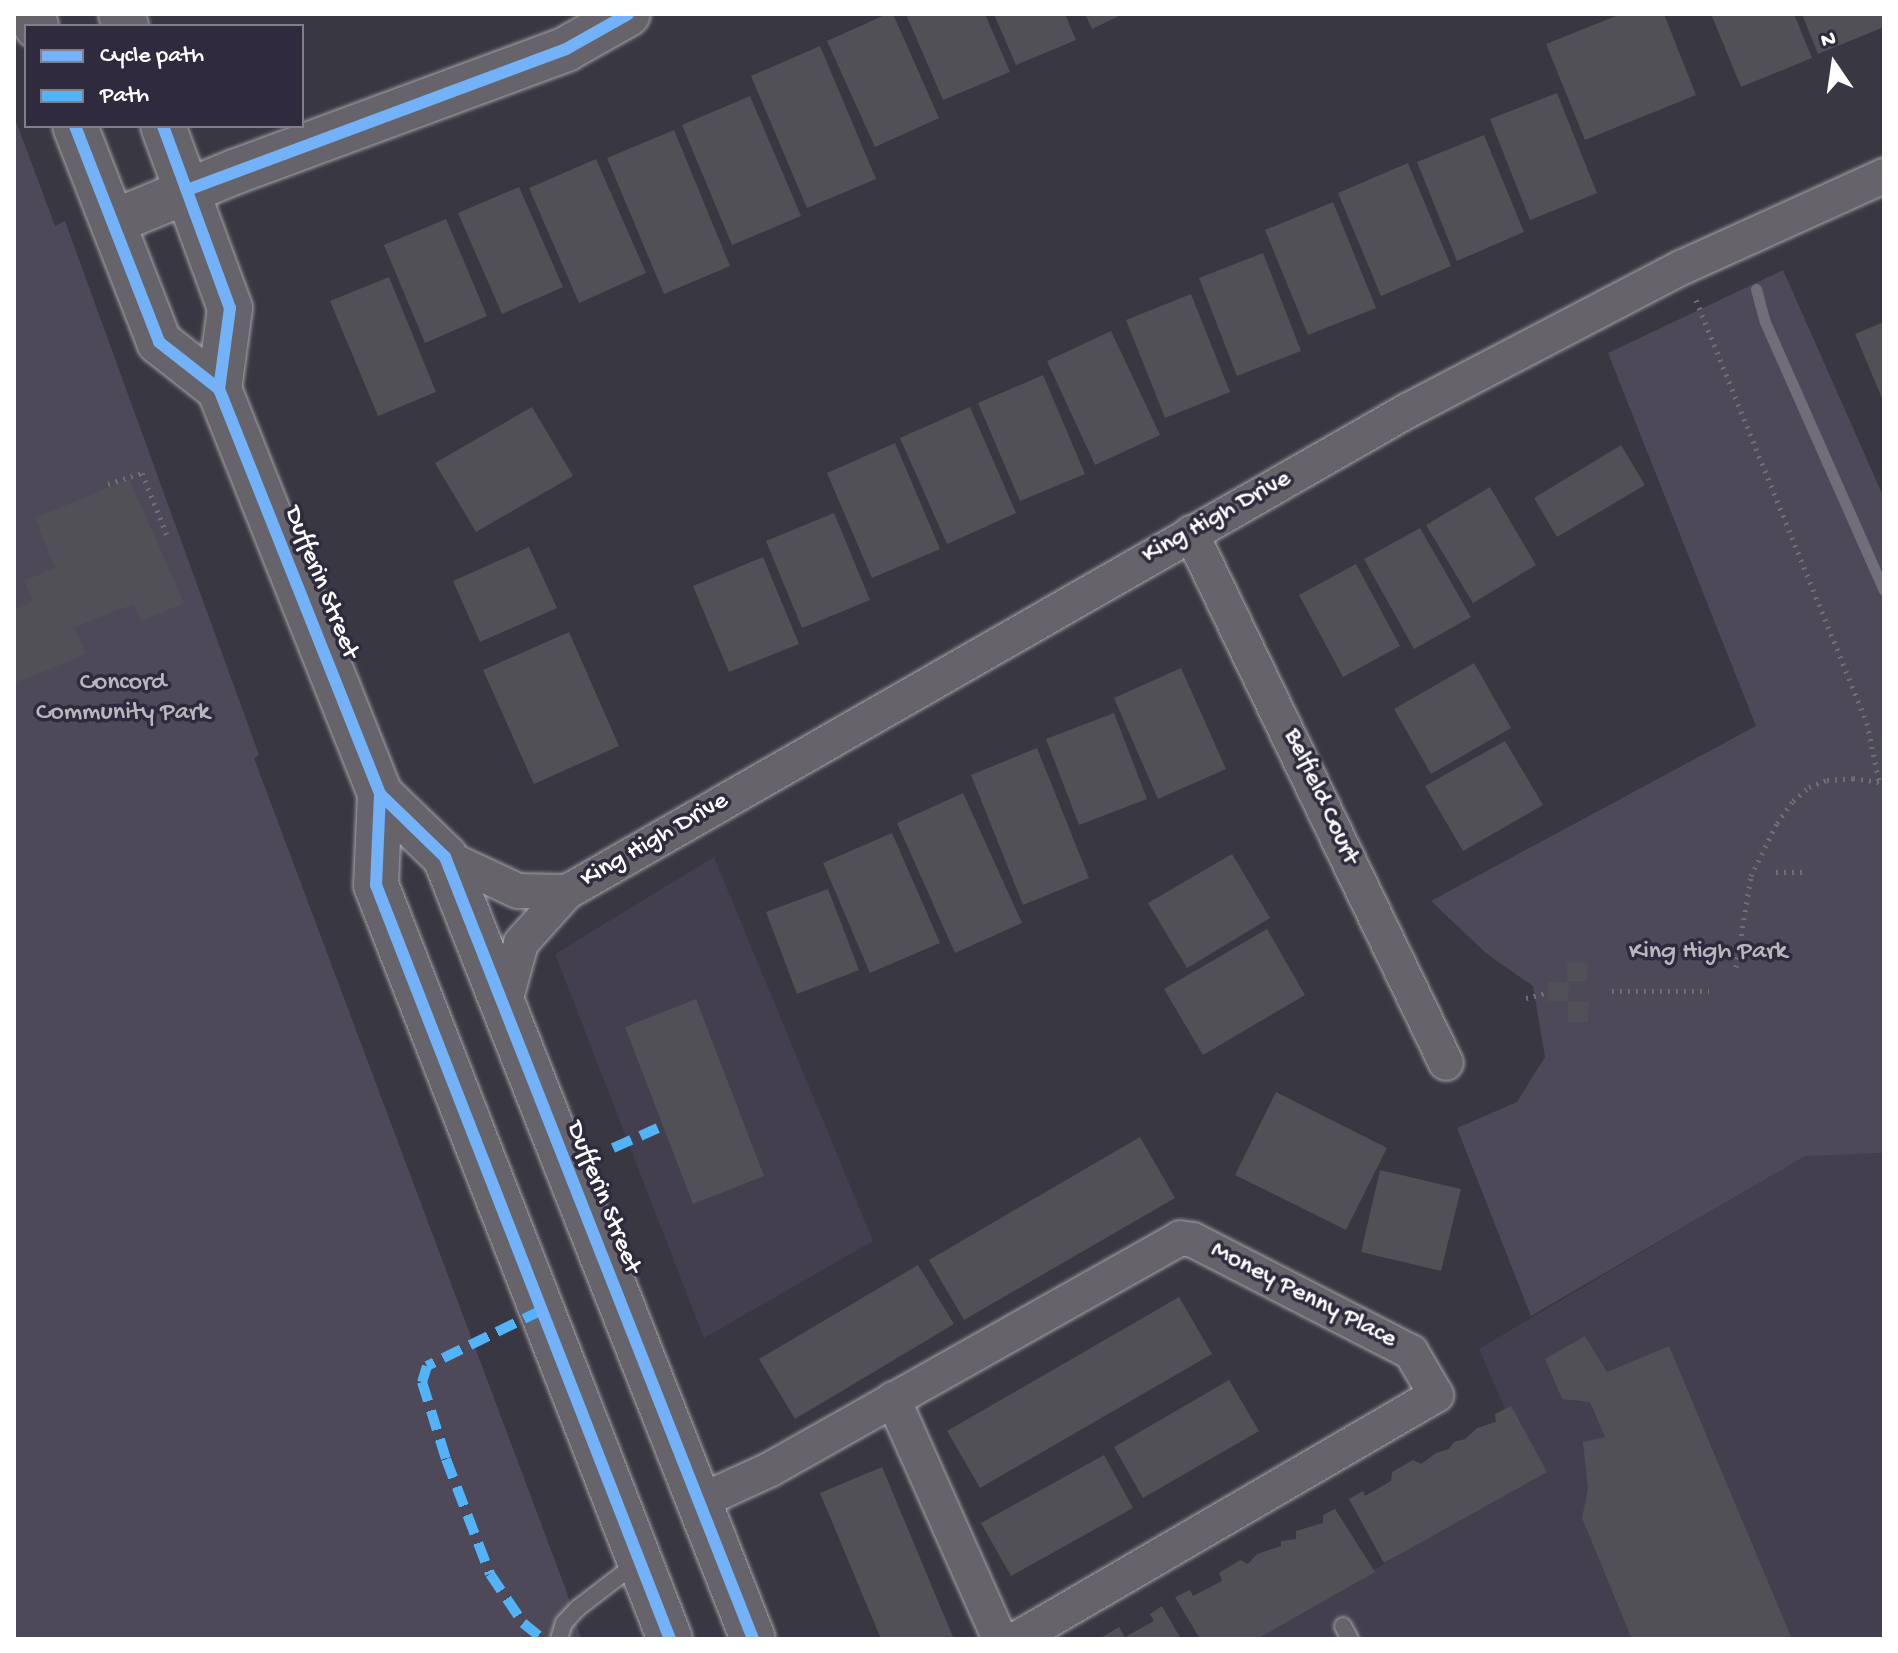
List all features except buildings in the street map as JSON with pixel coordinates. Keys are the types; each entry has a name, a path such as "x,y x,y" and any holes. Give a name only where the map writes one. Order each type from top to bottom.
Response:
{"main road":[{"path":"113,222 187,190 566,49 628,14"},
{"path":"76,128 159,342 219,389"},
{"name":"Dufferin Street","path":"164,128 230,308 219,389 380,794 376,885 670,1639"},
{"name":"Dufferin Street","path":"380,794 445,857 753,1639"},
{"path":"645,1575 677,1639"}],"street":[{"name":"King High Drive","path":"503,1009 521,943 567,892 1407,411 1683,267 1884,176"},
{"name":"Belfield Court","path":"1191,533 1446,1063"},
{"name":"King High Drive","path":"445,857 518,891 567,892"},
{"name":"Money Penny Place","path":"699,1502 769,1470 1180,1238 1193,1240 1411,1352 1436,1395 1016,1639"},
{"path":"893,1399 1000,1639"}],"lane":[{"path":"559,1639 564,1623 578,1608 645,1575"}],"path":[{"path":"1683,267 1867,723 1882,782 1853,778 1809,787 1777,823 1755,867 1736,967"},
{"path":"108,484 142,473 169,540"},
{"path":"1755,867 1763,870"},
{"path":"1776,872 1804,872"},
{"path":"1612,991 1709,991"},
{"path":"1526,998 1546,993"}],"shaded area":[{"path":"714,857 873,1241 704,1338 555,954"},
{"path":"1884,1153 1884,1639 1256,1639 1384,1564 1532,1471 1479,1349 1805,1155"}],"green space":[{"name":"Concord Community Park","path":"14,116 55,226 65,221 259,755 254,758 566,1590 581,1639 14,1639"},
{"name":"King High Park","path":"1783,270 1884,498 1884,1153 1805,1156 1531,1316 1457,1128 1517,1102 1545,1057 1533,986 1487,954 1431,901 1756,726 1608,353"}],"waterway":[{"path":"1756,289 1765,322 1884,590"}],"marked path":[{"path":"613,1148 658,1128"},
{"path":"542,1310 427,1366 422,1382 446,1459 490,1574 523,1623 543,1639"}],"cycle path":[{"path":"187,190 566,49 628,14"},
{"path":"76,128 159,342 219,389"},
{"path":"164,128 230,308 219,389 380,794 376,885 670,1639"},
{"path":"380,794 445,857 753,1639"}]}
